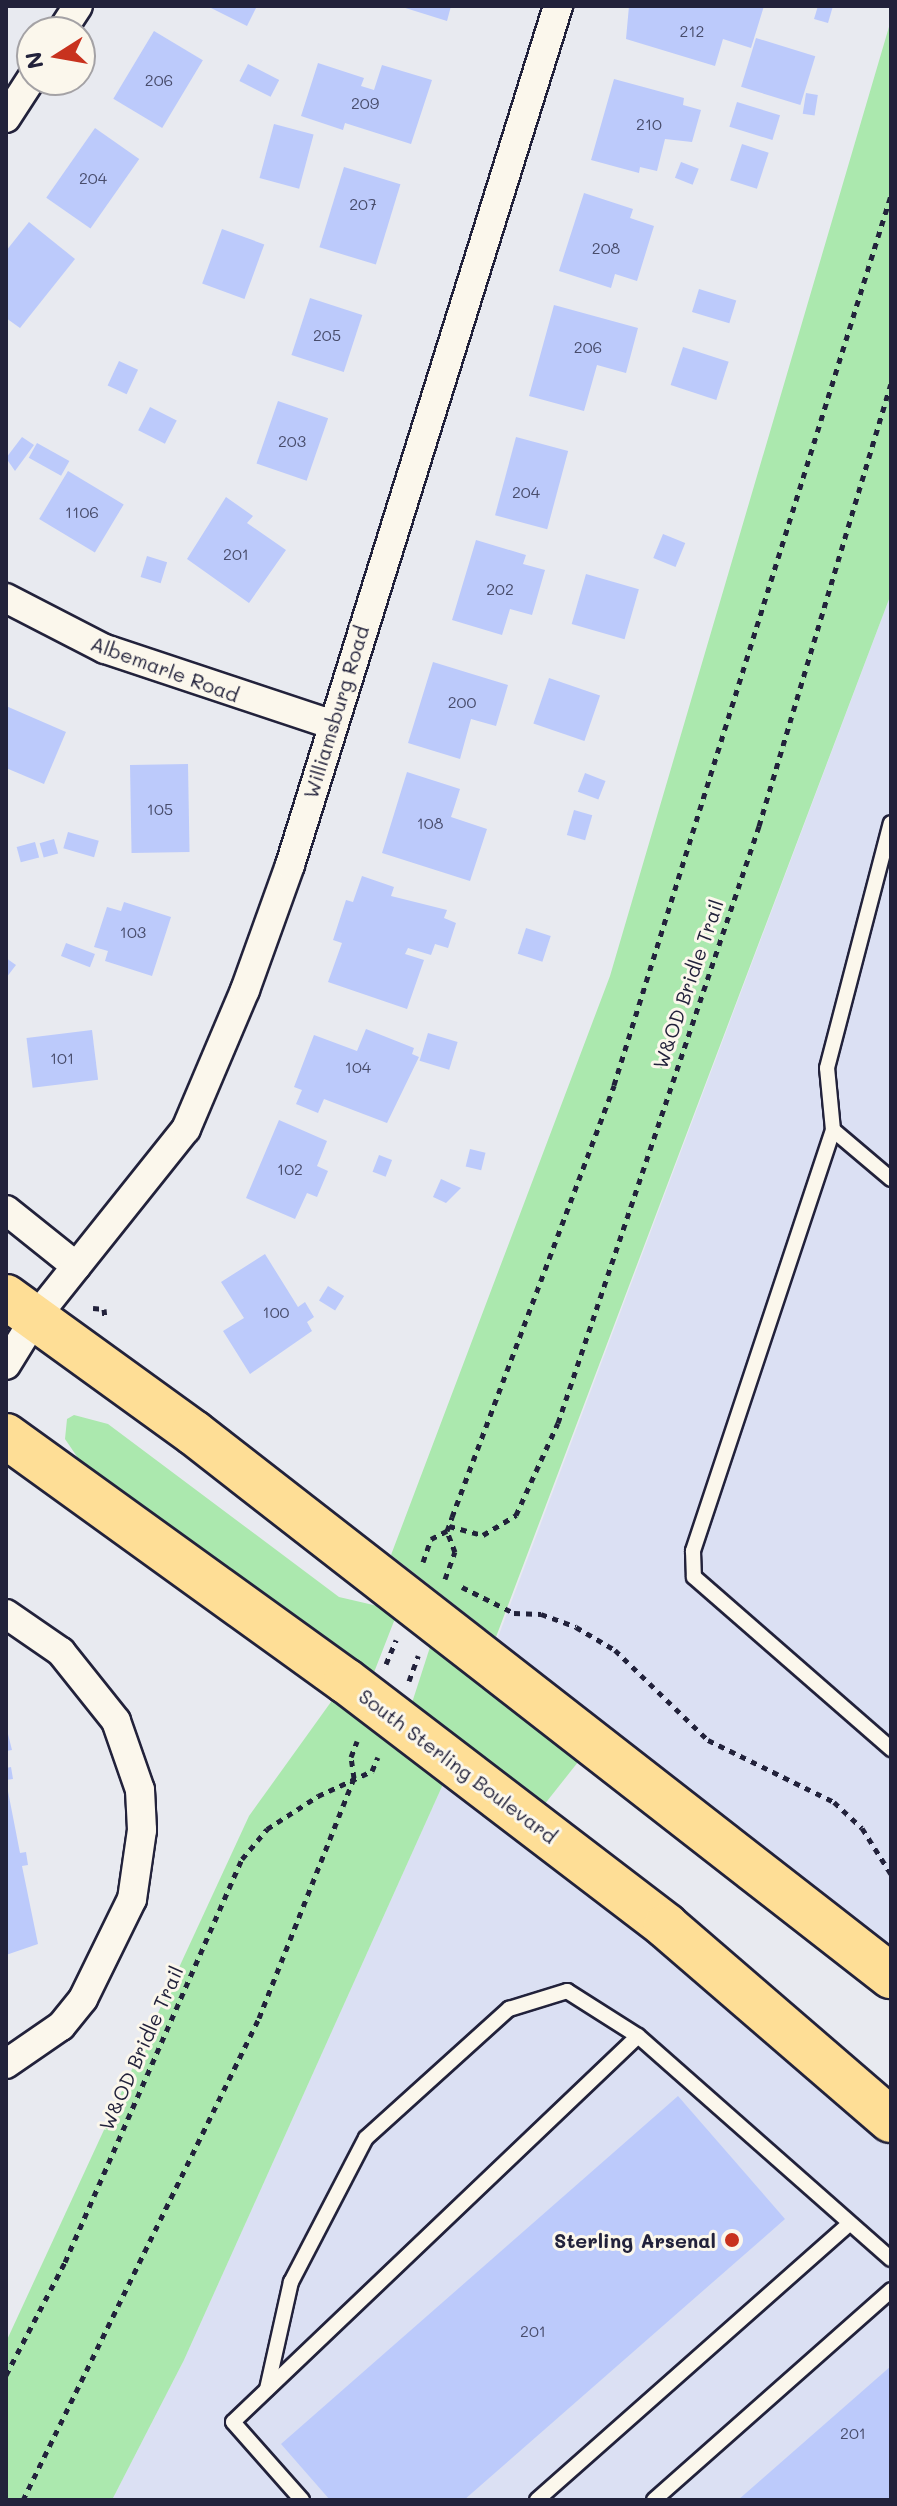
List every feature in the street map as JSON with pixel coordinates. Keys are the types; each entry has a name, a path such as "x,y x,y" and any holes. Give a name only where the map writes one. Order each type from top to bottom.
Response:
{"main road":[{"path":"20,1307 194,1433 425,1584 891,1976"},
{"name":"South Sterling Boulevard","path":"6,1436 378,1722 666,1926 891,2120"}],"street":[{"name":"Williamsburg Road","path":"6,1365 20,1307 76,1266 186,1129 290,865 331,724 558,6"},
{"path":"6,118 20,96"},
{"name":"Albemarle Road","path":"6,598 105,649 331,724"},
{"path":"6,1210 76,1266"},
{"path":"6,1614 61,1652 116,1721 140,1790 142,1830 132,1899 83,1999 61,2026 6,2064"}],"lane":[{"path":"891,823 827,1068 833,1130 693,1551 694,1577 891,1749"},
{"path":"833,1130 891,1179"},
{"path":"267,2389 291,2282 366,2138 509,2009 567,1991 638,2036 891,2259"},
{"path":"302,2500 233,2422 638,2036"},
{"path":"537,2500 849,2224"},
{"path":"654,2500 891,2290"}],"path":[{"path":"354,1778 372,1771 378,1722 425,1584 431,1539 448,1528 614,1085 891,195"},
{"name":"W&OD Bridle Trail","path":"448,1528 483,1535 516,1515 558,1423 759,826 891,384"},
{"path":"92,1308 104,1309 106,1327"},
{"path":"23,2500 259,2018 354,1778 351,1757 378,1722 425,1584 455,1552 448,1528"},
{"path":"425,1584 514,1613 541,1614 576,1627 615,1650 708,1740 834,1802 862,1828 891,1874"},
{"name":"W&OD Bridle Trail","path":"6,2375 65,2262 242,1859 267,1829 354,1778"}],"shaded area":[{"path":"891,594 891,1976 489,1661"},
{"path":"453,1762 891,2120 891,2500 112,2500 184,2360"}],"green space":[{"path":"891,20 891,594 496,1637 391,1555 610,976"},
{"path":"74,1415 108,1424 339,1597 382,1607 396,1616 373,1675 80,1461 65,1439 67,1419"},
{"path":"431,1644 582,1757 544,1805 410,1709"},
{"path":"346,1681 453,1762 184,2360 112,2500 6,2500 6,2342 249,1816"}],"building":[{"path":"207,6 257,6 247,26"},
{"path":"399,6 451,6 447,21"},
{"path":"629,6 764,6 751,48 723,39 715,66 626,39"},
{"path":"818,6 833,6 828,23 814,19"},
{"path":"154,31 203,60 162,128 113,99"},
{"path":"756,38 815,56 800,105 741,87"},
{"path":"318,63 364,78 361,86 374,90 382,65 432,80 411,144 345,123 343,130 301,116"},
{"path":"248,64 279,80 271,97 239,81"},
{"path":"614,79 684,98 683,105 701,110 692,142 665,139 657,171 640,167 639,173 591,160"},
{"path":"806,93 818,95 815,116 803,114"},
{"path":"737,102 780,115 772,140 729,127"},
{"path":"274,124 314,135 299,189 260,178"},
{"path":"95,128 139,159 90,229 46,198"},
{"path":"742,144 769,153 757,189 730,180"},
{"path":"681,162 699,169 693,185 675,178"},
{"path":"344,167 400,184 376,265 319,247"},
{"path":"584,193 633,209 630,218 654,226 637,281 615,274 611,288 559,271"},
{"path":"29,222 75,259 20,328 6,318 6,251"},
{"path":"222,229 264,244 244,299 202,284"},
{"path":"699,289 736,300 729,323 692,312"},
{"path":"310,298 362,315 344,372 291,355"},
{"path":"554,305 638,328 626,373 597,365 584,411 529,396"},
{"path":"683,347 729,362 716,400 671,385"},
{"path":"119,361 138,370 127,394 108,385"},
{"path":"278,401 328,418 307,481 257,463"},
{"path":"150,407 177,421 165,444 138,430"},
{"path":"22,437 34,445 15,471 6,458"},
{"path":"516,437 568,451 547,529 495,515"},
{"path":"37,443 69,461 61,476 29,458"},
{"path":"68,471 124,504 95,552 39,519"},
{"path":"226,497 253,516 247,523 286,550 249,603 187,559"},
{"path":"663,534 685,543 676,567 653,558"},
{"path":"476,540 526,555 523,564 545,570 532,615 510,609 502,635 452,620"},
{"path":"147,556 167,562 161,583 141,577"},
{"path":"586,574 639,589 625,639 572,624"},
{"path":"433,662 508,685 496,726 471,719 460,759 408,743"},
{"path":"549,678 600,696 584,741 533,723"},
{"path":"6,706 66,732 44,784 6,768"},
{"path":"188,764 190,852 132,853 130,765"},
{"path":"407,772 460,789 451,817 487,829 470,881 382,853"},
{"path":"585,773 606,781 598,800 578,792"},
{"path":"574,810 592,815 585,840 567,835"},
{"path":"68,832 99,841 94,857 63,848"},
{"path":"54,839 58,853 44,858 40,843"},
{"path":"35,842 39,857 21,862 17,847"},
{"path":"362,876 394,887 391,896 447,910 444,918 456,923 448,948 435,944 431,955 408,948 405,954 424,960 407,1009 328,982 342,943 333,940 346,900 353,902"},
{"path":"124,902 171,917 152,976 105,961 108,951 94,947 107,907 121,911"},
{"path":"526,928 551,936 542,962 518,954"},
{"path":"66,943 95,954 90,967 61,956"},
{"path":"6,958 16,965 6,978"},
{"path":"366,1029 414,1048 412,1054 419,1057 387,1123 324,1099 318,1113 296,1104 302,1090 294,1087 314,1035 357,1051"},
{"path":"92,1030 98,1080 33,1088 26,1038"},
{"path":"428,1033 458,1042 449,1070 420,1061"},
{"path":"279,1120 327,1141 317,1166 328,1171 317,1197 307,1193 295,1219 246,1198"},
{"path":"470,1149 486,1153 481,1170 466,1166"},
{"path":"379,1155 392,1160 386,1177 373,1172"},
{"path":"441,1179 461,1188 446,1203 433,1197"},
{"path":"265,1254 298,1307 305,1302 314,1317 307,1322 312,1331 250,1374 223,1331 244,1318 221,1282"},
{"path":"328,1286 344,1296 335,1310 319,1300"},
{"path":"6,1726 12,1750 6,1751"},
{"path":"11,1767 13,1779 6,1780 6,1768"},
{"path":"6,1781 20,1853 26,1852 28,1865 22,1866 38,1944 6,1955"},
{"path":"678,2096 785,2219 464,2500 330,2500 281,2444"},
{"path":"891,2366 891,2500 738,2500"}],"place":[{"name":"Sterling Arsenal","path":"732,2240"}]}
